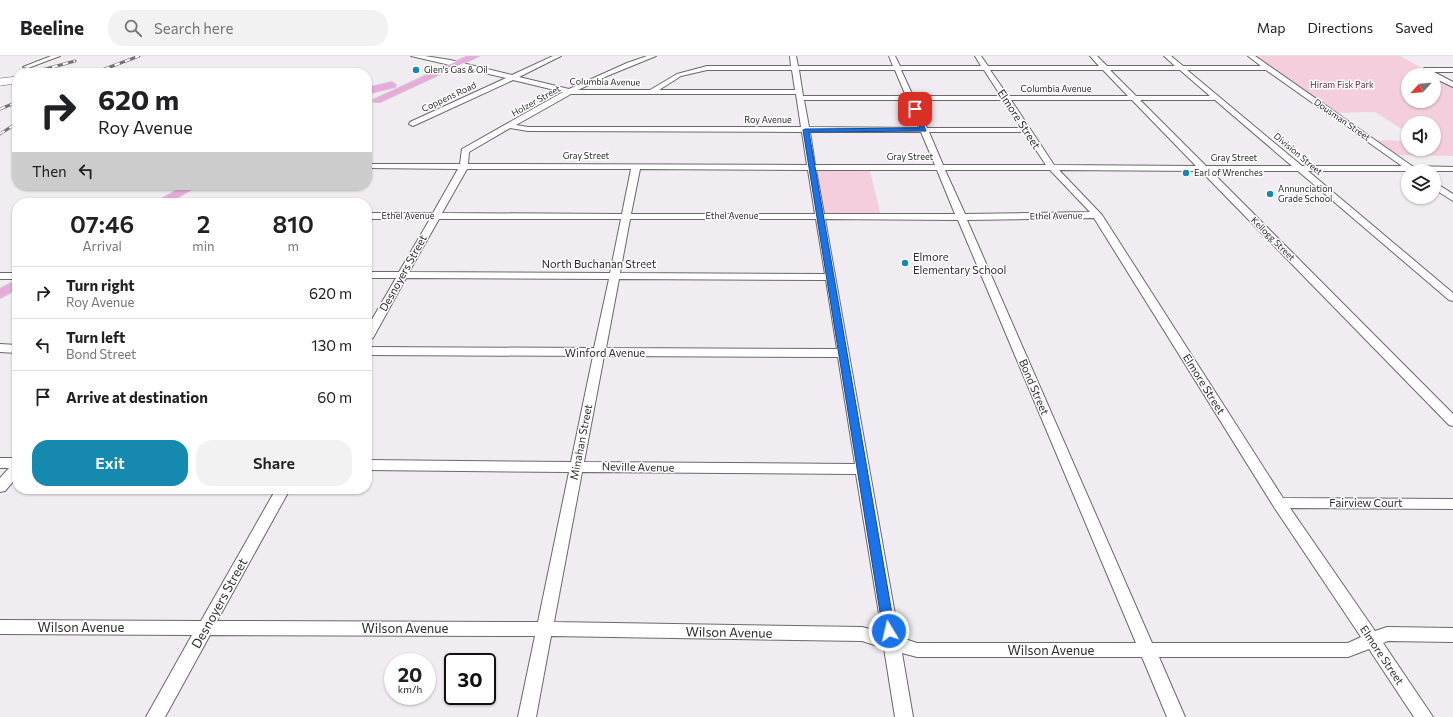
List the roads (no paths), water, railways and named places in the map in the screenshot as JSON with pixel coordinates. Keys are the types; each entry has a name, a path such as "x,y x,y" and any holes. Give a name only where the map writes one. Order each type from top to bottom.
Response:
{"main road":[{"path":"372,96 373,103 454,63 463,56"},
{"path":"372,90 404,81 475,56"},
{"path":"372,93 385,90 404,81"},
{"path":"169,198 185,190"},
{"path":"182,198 196,190"},
{"path":"0,294 12,287"}],"street":[{"path":"26,67 57,56"},
{"name":"Columbia Avenue","path":"414,56 454,63 572,92 651,92 910,98 1216,98"},
{"name":"Coppens Road","path":"413,124 558,56"},
{"name":"Holzer Street","path":"464,166 465,151 572,92 630,63 653,56"},
{"path":"793,56 844,352 862,469 904,717"},
{"name":"Bond Street","path":"892,56 1176,717"},
{"name":"Elmore Street","path":"978,56 1051,167 1097,215 1280,503 1424,717"},
{"name":"Kellogg Street","path":"1093,56 1453,422"},
{"name":"Division Street","path":"1167,56 1453,298"},
{"name":"Dousman Street","path":"1251,56 1404,164"},
{"path":"651,92 679,75 697,69 1268,68"},
{"path":"1453,70 1425,70 1453,85"},
{"path":"0,80 12,79"},
{"name":"Roy Avenue","path":"510,126 528,129 1027,130"},
{"name":"Gray Street","path":"372,166 811,166 1401,170"},
{"name":"Desnoyers Street","path":"372,329 464,166"},
{"name":"Minahan Street","path":"527,717 636,166"},
{"name":"Gray Street","path":"1441,169 1453,169"},
{"path":"1441,190 1453,198"},
{"name":"Ethel Avenue","path":"372,216 961,217 1097,215"},
{"name":"North Buchanan Street","path":"372,275 830,277"},
{"path":"0,276 12,276"},
{"path":"0,348 12,349"},
{"name":"Winford Avenue","path":"372,351 599,353 844,352"},
{"path":"0,463 12,463"},
{"name":"Neville Avenue","path":"372,465 862,469"},
{"path":"0,487 12,474"},
{"name":"Desnoyers Street","path":"155,717 280,494"},
{"name":"Fairview Court","path":"1280,503 1453,504"},
{"name":"Wilson Avenue","path":"0,627 544,629 862,634 916,650 1348,650 1387,634 1453,635"}],"railway":[{"path":"107,68 139,56"},
{"path":"49,68 75,61"},
{"path":"0,83 12,79"},
{"path":"0,109 12,104"},
{"path":"0,134 12,126"}],"place":[{"name":"Glen's Gas & Oil","path":"416,70"},
{"name":"Earl of Wrenches","path":"1186,173"},
{"name":"Annunciation Grade School","path":"1270,194"},
{"name":"Elmore Elementary School","path":"905,263"}],"park label":[{"name":"Hiram Fisk Park","path":"1342,85"}]}
